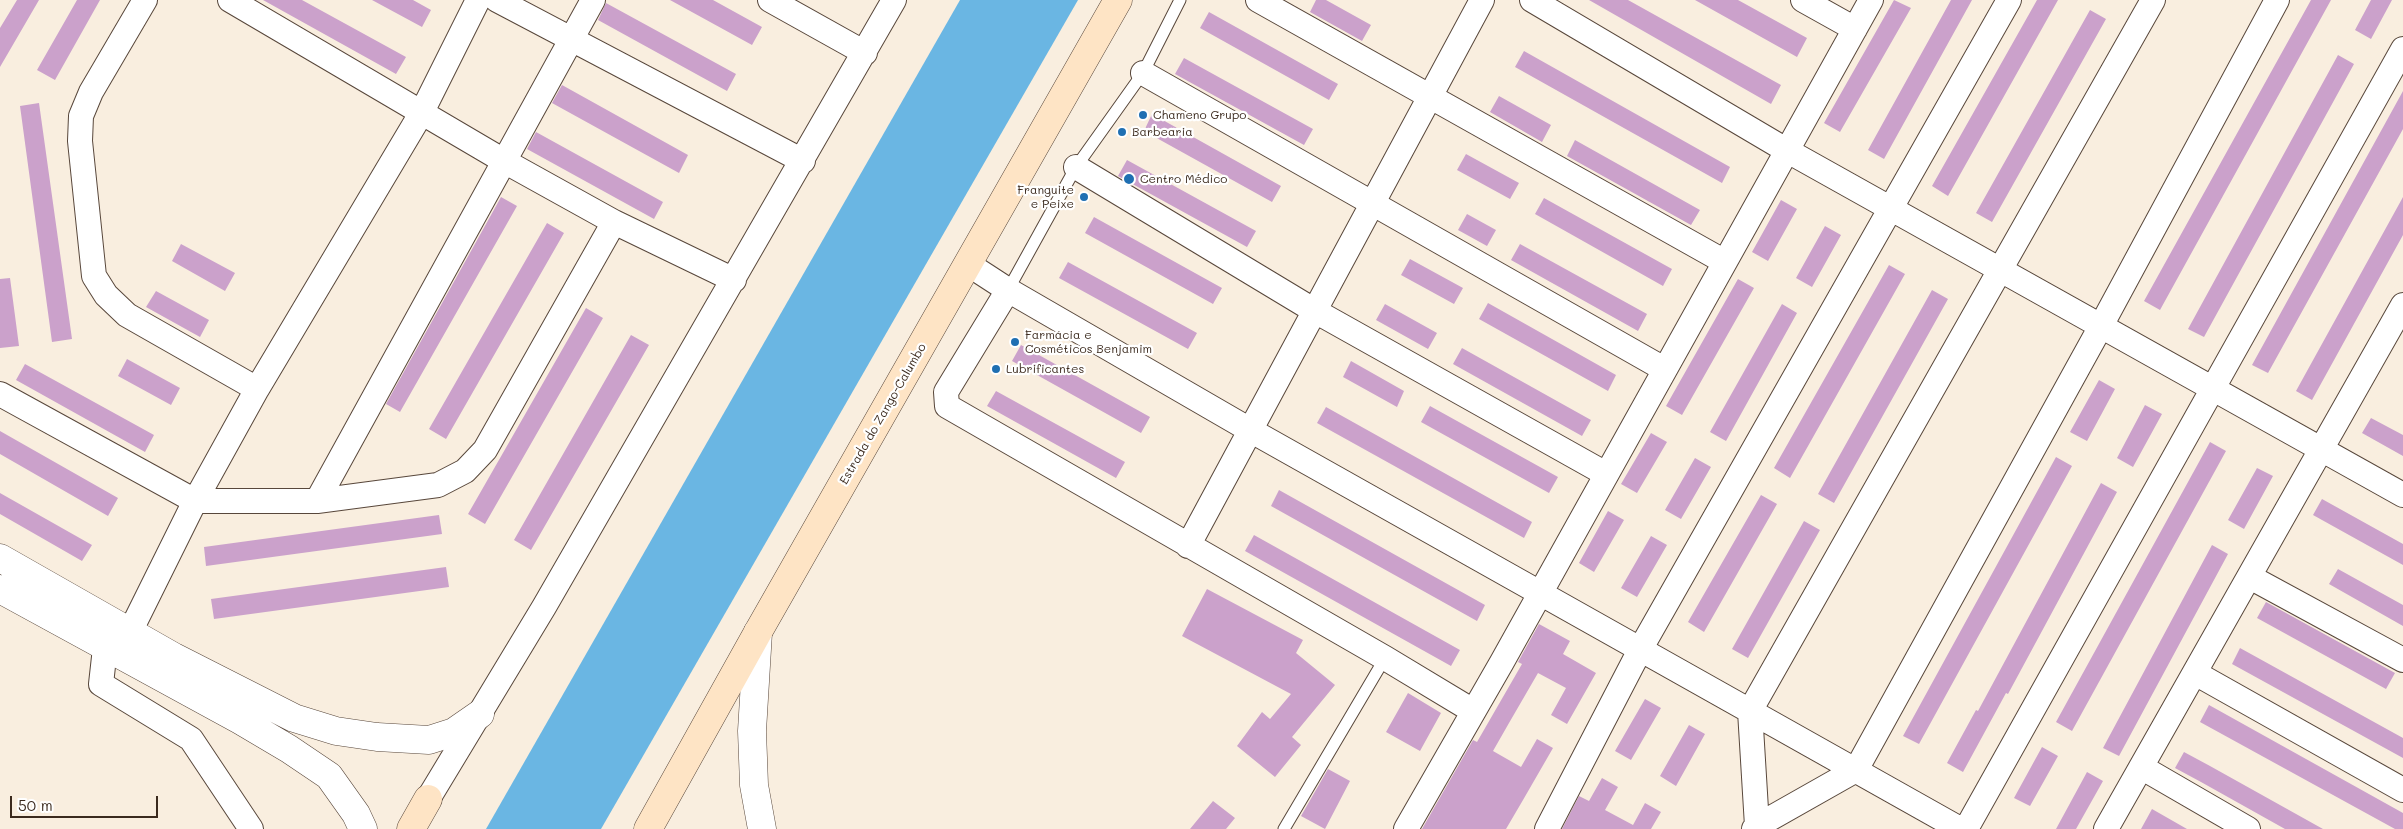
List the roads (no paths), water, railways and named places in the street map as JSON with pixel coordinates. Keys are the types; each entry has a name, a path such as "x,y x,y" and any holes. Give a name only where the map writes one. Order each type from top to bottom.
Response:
{"main road":[{"name":"Estrada do Zango-Calumbo","path":"648,829 1118,0"},
{"path":"411,829 428,799"},
{"path":"428,799 434,829"}],"street":[{"path":"145,0 91,92 81,116 80,141 94,276 106,295 127,315 256,389"},
{"path":"230,0 504,161 614,222 734,280"},
{"path":"130,630 256,389 422,112 478,0"},
{"path":"497,0 803,161"},
{"path":"317,501 593,0"},
{"path":"770,0 864,53"},
{"path":"428,799 544,607 803,161 894,0"},
{"path":"1258,0 1725,262"},
{"path":"1188,546 1371,205 1432,97 1482,0"},
{"path":"1532,0 1786,150 2403,494"},
{"path":"1803,0 1855,29"},
{"path":"1406,829 1871,0"},
{"path":"1546,829 1641,648 2009,0"},
{"path":"2153,0 1750,711 1756,828 1856,770 2101,326 2277,0"},
{"path":"1966,829 2403,49"},
{"path":"1144,73 1371,205 1664,369"},
{"path":"1076,166 1315,311 1606,474"},
{"path":"0,394 196,502 317,501 438,485 464,471 485,450 614,222"},
{"path":"968,264 1008,290 1250,430 1641,648 1960,829"},
{"path":"1008,290 946,392 946,406 1385,658 1473,711"},
{"path":"2106,829 2322,449 2395,337 2403,305"},
{"path":"0,558 130,630 174,657 294,718 336,731 377,737 429,740 454,732 480,714"},
{"path":"2250,577 2403,660"},
{"path":"0,589 240,720 329,776 356,814 363,829"},
{"path":"758,632 752,731 754,785 762,829"},
{"path":"105,648 101,684 191,739 251,829"},
{"path":"2195,673 2403,790"},
{"path":"2141,767 2248,829"}],"lane":[{"path":"1008,290 1076,166 1144,73 1180,0"},
{"path":"1284,829 1385,658"}],"water":[{"path":"960,0 1078,0 601,829 486,829"}],"place":[{"name":"Chameno Grupo","path":"1143,115"},
{"name":"Barbearia","path":"1122,132"},
{"name":"Centro Médico","path":"1129,179"},
{"name":"Franguite e Peixe","path":"1084,197"},
{"name":"Farmácia e Cosméticos Benjamim","path":"1015,342"},
{"name":"Lubrificantes","path":"996,369"}]}
